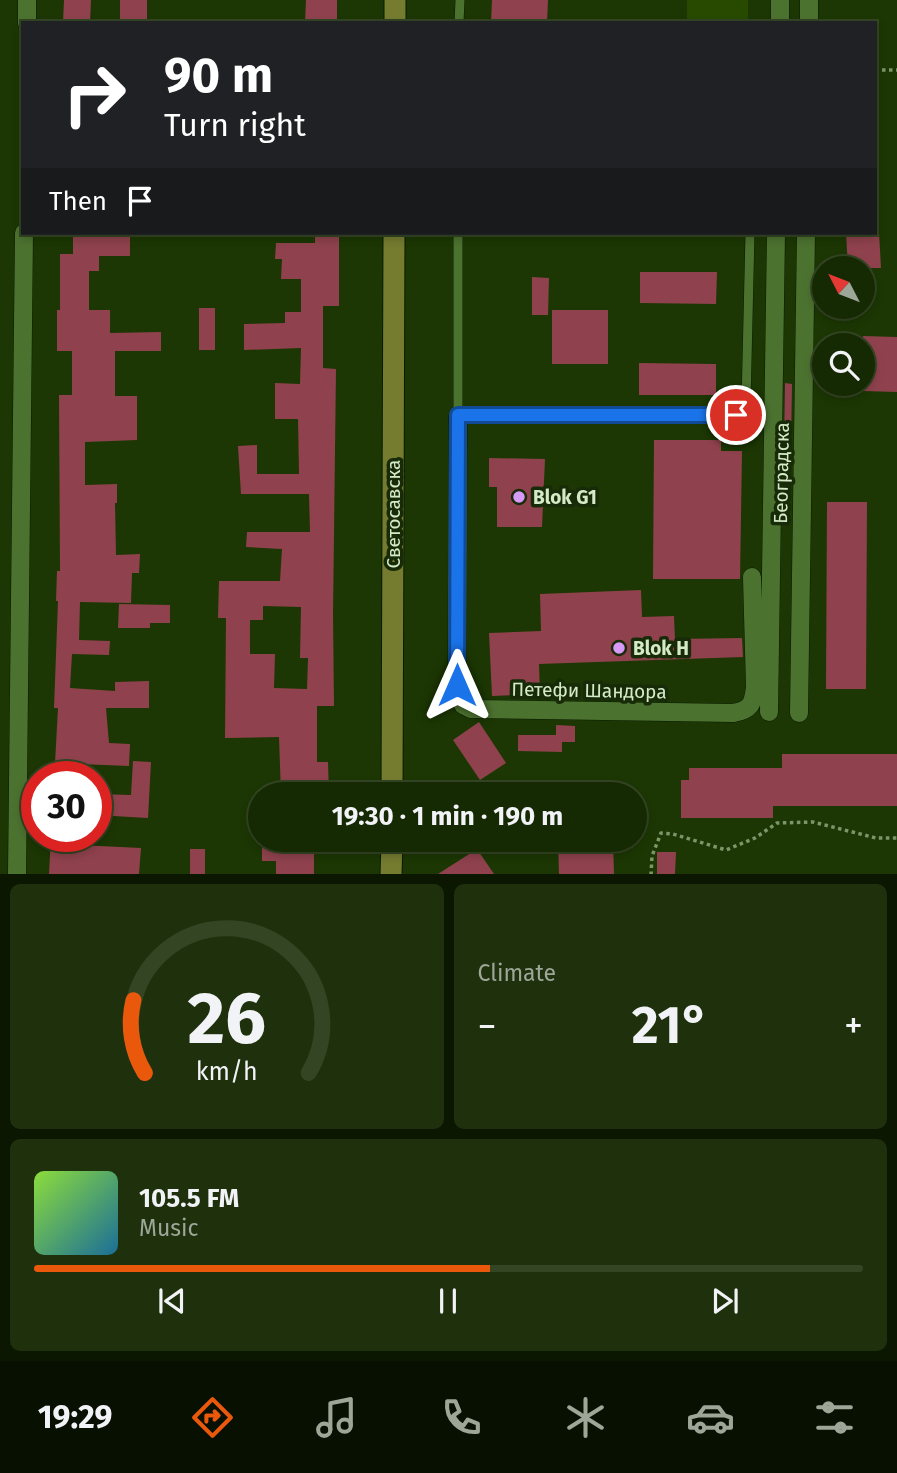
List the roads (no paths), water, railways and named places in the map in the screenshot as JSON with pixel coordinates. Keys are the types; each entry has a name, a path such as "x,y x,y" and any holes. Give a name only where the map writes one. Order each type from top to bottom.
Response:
{"street":[{"path":"27,0 27,21"},
{"path":"395,0 395,21"},
{"path":"780,0 780,21"},
{"path":"809,0 809,21"},
{"path":"17,874 24,235"},
{"name":"Светосавска","path":"392,782 394,235"},
{"name":"Београдска","path":"769,712 776,235"},
{"name":"Београдска","path":"799,713 806,235"},
{"name":"Петефи Шандора","path":"458,415 457,685 463,705 471,709 744,711 753,702 755,687 752,577"},
{"path":"391,852 391,874"}],"lane":[{"path":"459,21 460,0"},
{"path":"458,235 458,415 741,414 746,404 750,235"}],"place":[{"name":"Blok G1","path":"519,497"},
{"name":"Blok H","path":"619,648"}]}
